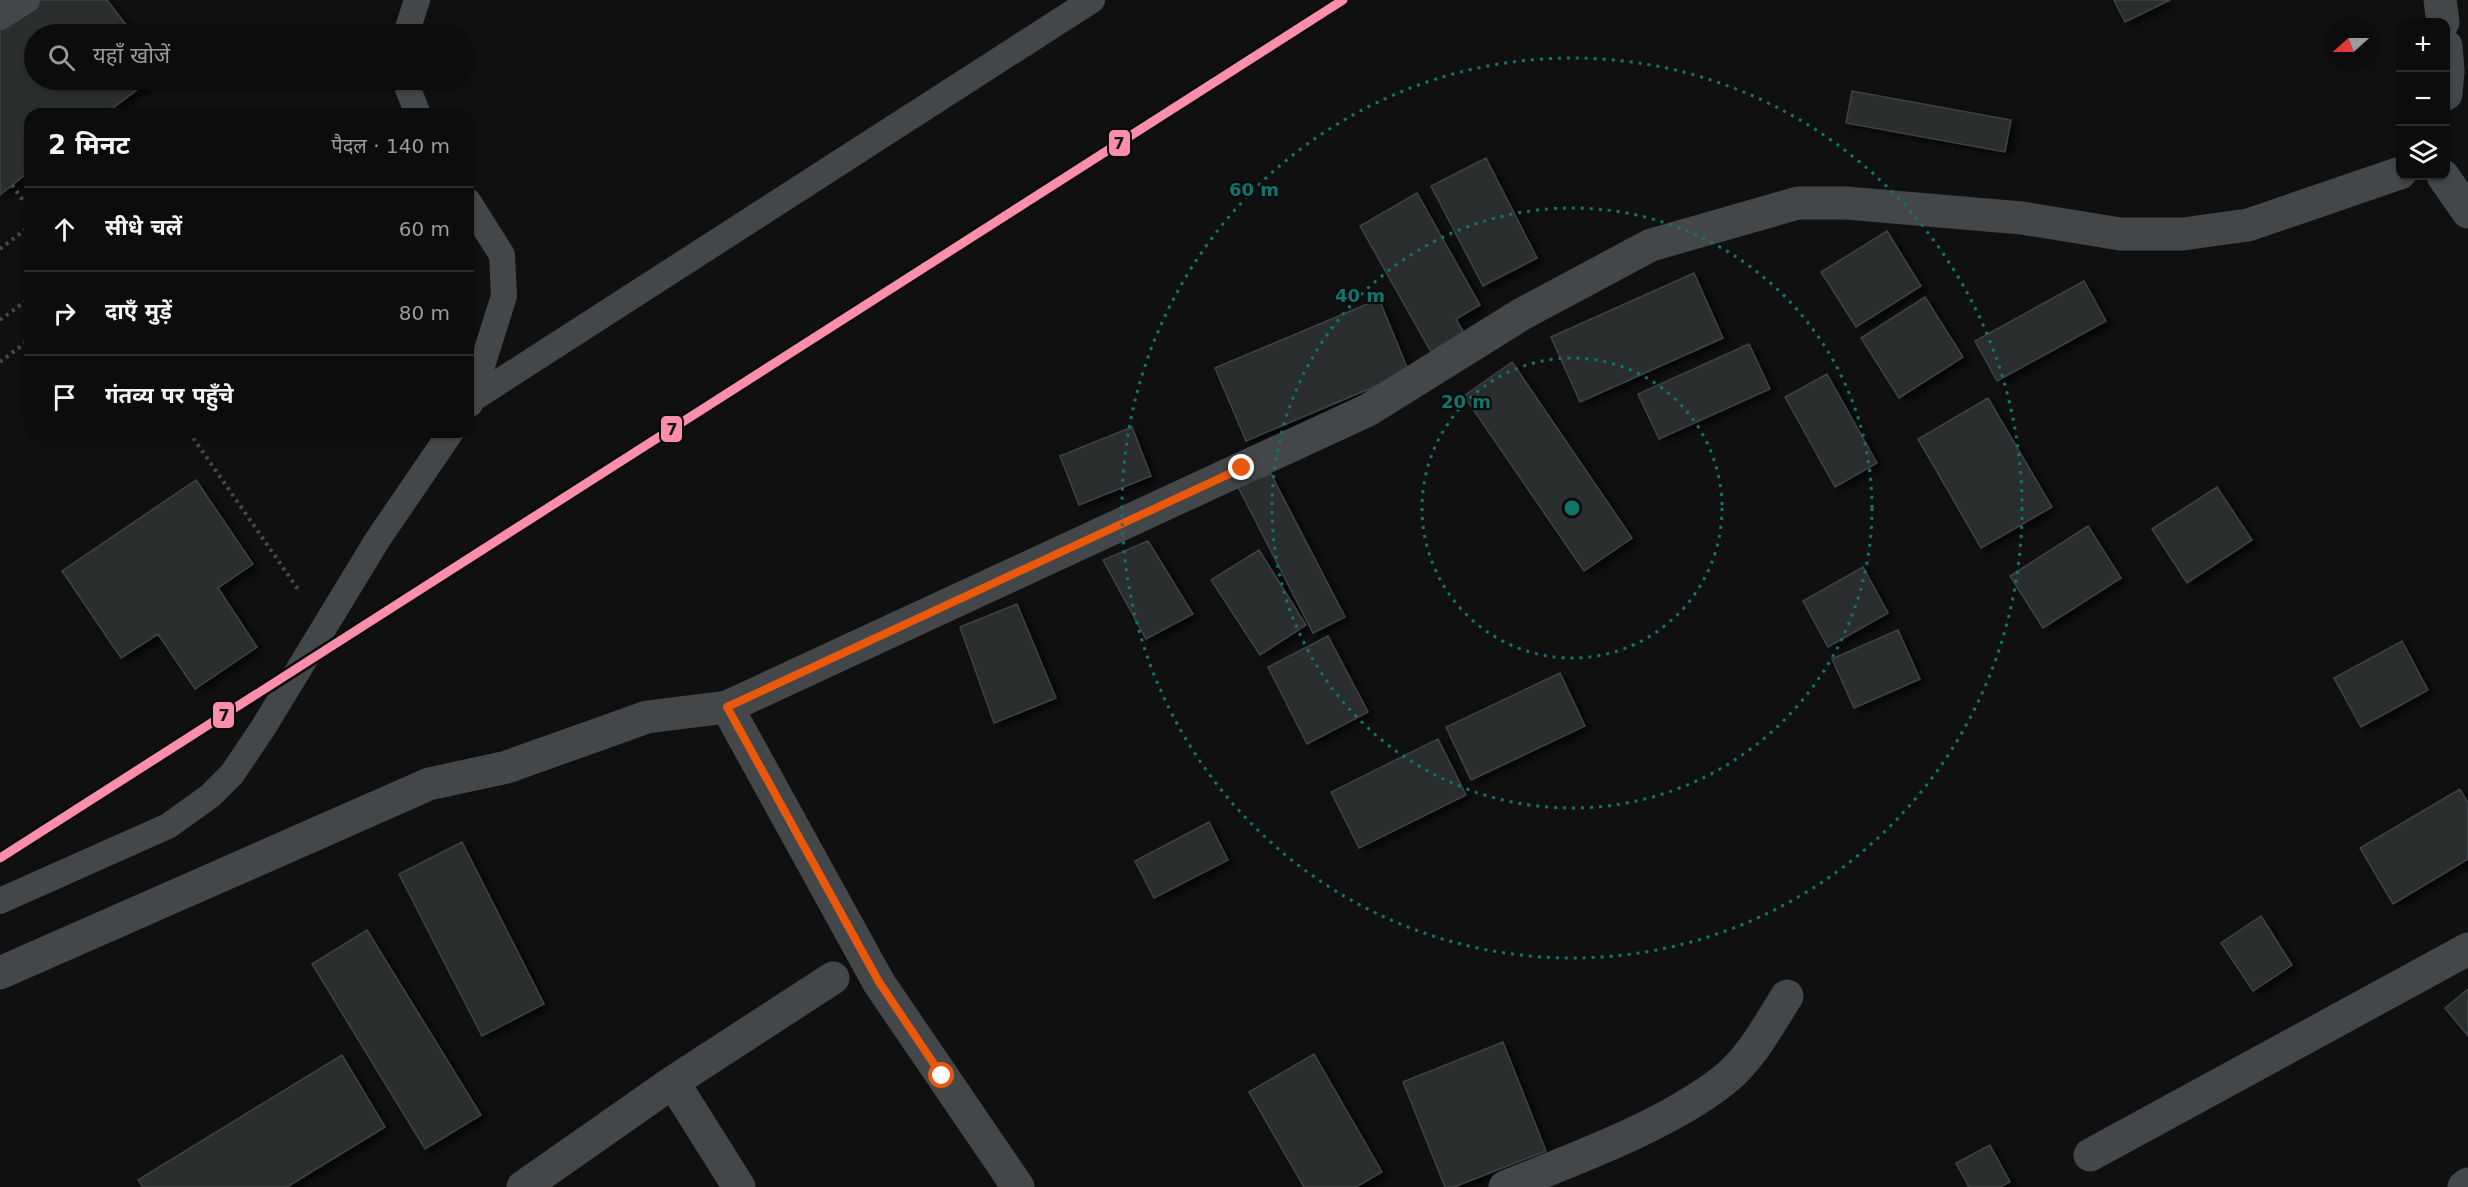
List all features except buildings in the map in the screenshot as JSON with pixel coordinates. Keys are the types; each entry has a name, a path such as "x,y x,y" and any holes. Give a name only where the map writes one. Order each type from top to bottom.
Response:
{"street":[{"path":"2440,0 2442,18"},
{"path":"0,973 429,784 507,767 647,717 727,707 1368,411 1522,314 1651,245 1798,203 1846,203 2022,218 2120,234 2183,234 2248,225 2396,174"},
{"path":"2446,180 2468,212"},
{"path":"727,707 879,982 1018,1187"},
{"path":"2090,1155 2468,948"},
{"path":"523,1187 673,1082 833,978"},
{"path":"1505,1187 1678,1111 1725,1079 1759,1040 1787,996"},
{"path":"673,1082 739,1187"},
{"path":"2464,1187 2468,1184"}],"lane":[{"path":"0,17 27,0"},
{"path":"409,24 417,0"},
{"path":"474,401 1092,0"},
{"path":"408,90 416,108"},
{"path":"474,211 502,255 504,296 474,393"},
{"path":"0,901 168,826 210,796 232,774 263,729 378,539 447,438"}],"path":[{"path":"12,185 24,202"},
{"path":"0,249 24,231"},
{"path":"0,320 24,302"},
{"path":"0,362 24,344"},
{"path":"193,438 325,627"}],"transit line":[{"name":"7","path":"0,858 1343,0"}],"route":[{"path":"942,1076 879,982 727,707 1242,468"}]}
